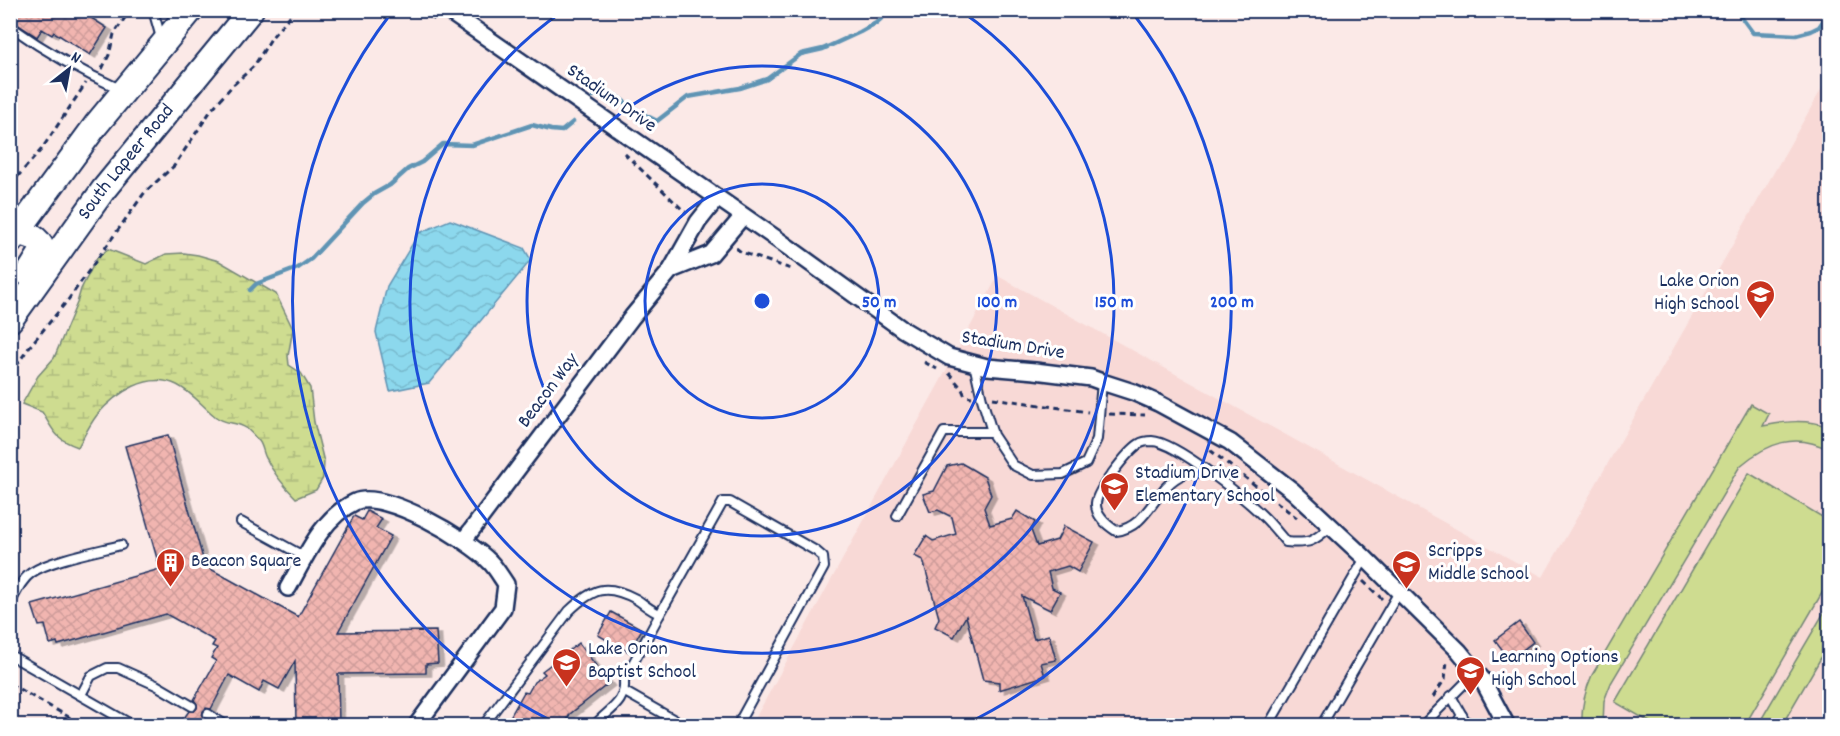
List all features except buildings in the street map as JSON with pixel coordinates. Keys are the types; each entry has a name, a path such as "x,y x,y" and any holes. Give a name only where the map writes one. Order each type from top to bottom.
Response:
{"main road":[{"path":"14,238 96,125 191,10"},
{"name":"South Lapeer Road","path":"10,320 104,189 251,10"},
{"path":"10,298 43,250 39,242 26,234 14,238"}],"street":[{"name":"Stadium Drive","path":"447,10 902,329 949,357 987,367 1091,378 1158,403 1230,442 1293,491 1459,651 1491,693 1507,726"},
{"name":"Beacon Way","path":"464,540 604,352 670,270 698,222 717,198"},
{"name":"Beacon Way","path":"670,270 711,254 743,216"},
{"path":"288,588 305,557 334,516 357,501 377,501 402,508 464,540 491,562 506,584 503,608 416,726"}],"lane":[{"path":"153,10 162,36 159,49"},
{"path":"10,26 92,77 124,91"},
{"path":"974,364 992,432 1013,465 1033,475 1063,474 1086,463 1097,439 1102,382"},
{"path":"897,516 944,432 992,432"},
{"path":"1208,473 1186,473 1166,485 1146,515 1128,530 1116,531 1105,523 1098,512 1096,502 1101,490 1120,463 1139,443 1150,440 1164,443 1208,473 1266,518 1286,542 1305,544 1314,541 1331,526"},
{"path":"594,726 614,709 625,692 624,680 660,614 723,502 730,502 823,557 824,567 737,726"},
{"path":"241,522 305,557"},
{"path":"10,604 30,573 44,566 121,545"},
{"path":"1268,726 1365,558"},
{"path":"483,726 569,610 585,595 598,590 613,589 660,614"},
{"path":"1322,726 1400,592"},
{"path":"10,654 134,726"},
{"path":"81,695 91,676 107,668 118,668 192,705"},
{"path":"1422,726 1476,672"},
{"path":"625,692 685,726"},
{"path":"1452,696 1468,726"},
{"path":"208,714 227,726"},
{"path":"1455,726 1462,715"}],"path":[{"path":"10,185 41,150 81,89 102,70 109,55 114,34 130,10"},
{"path":"10,375 79,285 145,192 174,166 213,110 232,86 254,66 272,37 295,10"},
{"path":"10,684 85,726"}],"shaded area":[{"path":"1829,76 1829,725 751,726 998,276 1543,577"}],"green space":[{"path":"108,249 146,264 166,254 198,255 219,261 276,294 293,329 288,356 289,365 301,373 310,388 314,422 324,462 323,478 316,490 296,498 269,464 260,443 248,429 220,419 188,392 166,381 133,386 113,399 97,415 78,447 60,437 42,412 22,404 38,376 54,358 81,289 97,258"},
{"path":"1751,404 1769,414 1763,426 1796,422 1829,427 1829,450 1805,442 1793,441 1771,446 1740,466 1611,683 1604,701 1603,725 1582,725 1584,700 1592,675"},
{"path":"1749,473 1829,521 1829,581 1745,725 1655,725 1615,702"},
{"path":"1829,604 1829,644 1782,725 1758,725"}],"water":[{"path":"450,220 524,248 531,260 429,383 390,391 376,332 387,286 419,233"}],"waterway":[{"path":"593,96 609,92 657,121 688,97 740,88 767,79 801,54 823,49 860,32 876,23 891,10"},
{"path":"1736,10 1753,33 1796,35 1819,27 1830,11"},
{"path":"250,290 256,284 298,268 311,259 363,203 390,185 408,169 422,162 443,144 472,145 532,125 562,131 573,122"}],"place":[{"name":"Lake Orion High School","path":"1760,320"},
{"name":"Stadium Drive Elementary School","path":"1114,512"},
{"name":"Beacon Square","path":"170,588"},
{"name":"Scripps Middle School","path":"1407,590"},
{"name":"Lake Orion Baptist School","path":"567,688"},
{"name":"Learning Options High School","path":"1470,696"}]}
